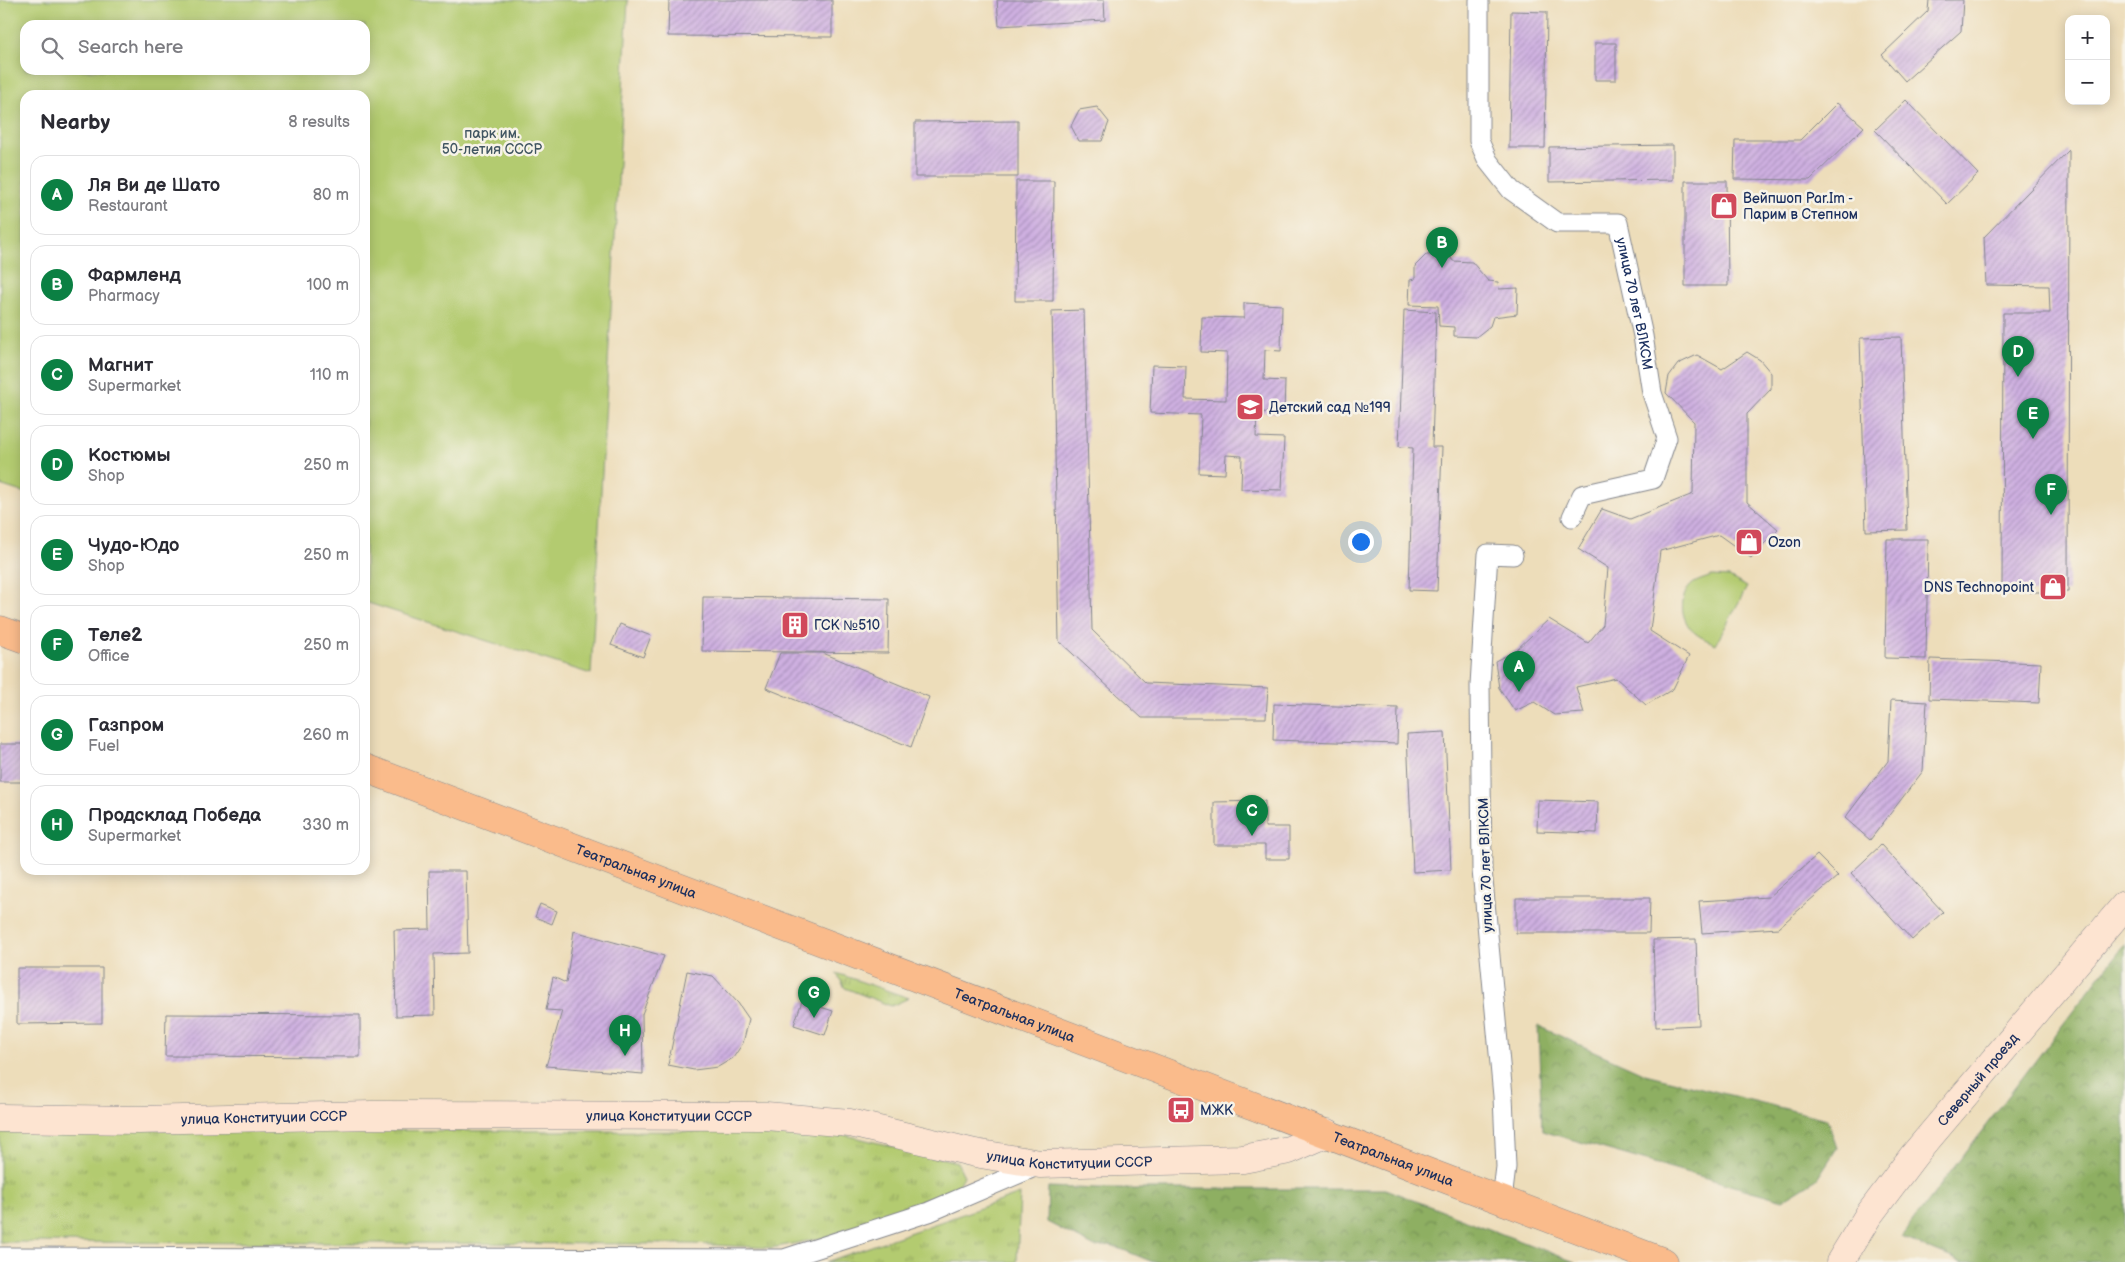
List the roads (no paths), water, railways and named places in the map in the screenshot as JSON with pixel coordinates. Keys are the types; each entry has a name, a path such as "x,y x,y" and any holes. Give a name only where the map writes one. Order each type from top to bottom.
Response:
{"main road":[{"path":"0,630 20,637"},
{"name":"Театральная улица","path":"370,770 1664,1262"}],"street":[{"name":"улица 70 лет ВЛКСМ","path":"1478,0 1479,141 1482,148 1488,161 1511,190 1557,223 1618,223 1652,393 1667,438 1652,479 1582,495 1572,517"},
{"name":"улица 70 лет ВЛКСМ","path":"1502,1200 1506,1167 1503,1096 1482,870 1480,685 1488,554 1513,555"},
{"name":"Северный проезд","path":"1840,1262 1868,1216 1914,1154 2125,905"},
{"name":"улица Конституции СССР","path":"0,1118 138,1120 388,1115 766,1116 850,1123 975,1153 1040,1164 1243,1158 1289,1150 1328,1133"},
{"path":"0,1257 784,1259 930,1212 1040,1164"}],"place":[{"name":"Вейпшоп Par.Im - Парим в Степном","path":"1724,206"},
{"name":"Фармленд","path":"1442,268"},
{"name":"Костюмы","path":"2018,377"},
{"name":"Детский сад №199","path":"1250,407"},
{"name":"Чудо-Юдо","path":"2033,439"},
{"name":"Теле2","path":"2051,515"},
{"name":"Ozon","path":"1749,542"},
{"name":"DNS Technopoint","path":"2053,587"},
{"name":"ГСК №510","path":"795,625"},
{"name":"Ля Ви де Шато","path":"1519,692"},
{"name":"Магнит","path":"1252,836"},
{"name":"Газпром","path":"814,1018"},
{"name":"Продсклад Победа","path":"625,1056"},
{"name":"МЖК","path":"1181,1110"}],"park label":[{"name":"парк им. 50-летия СССР","path":"492,142"}]}
